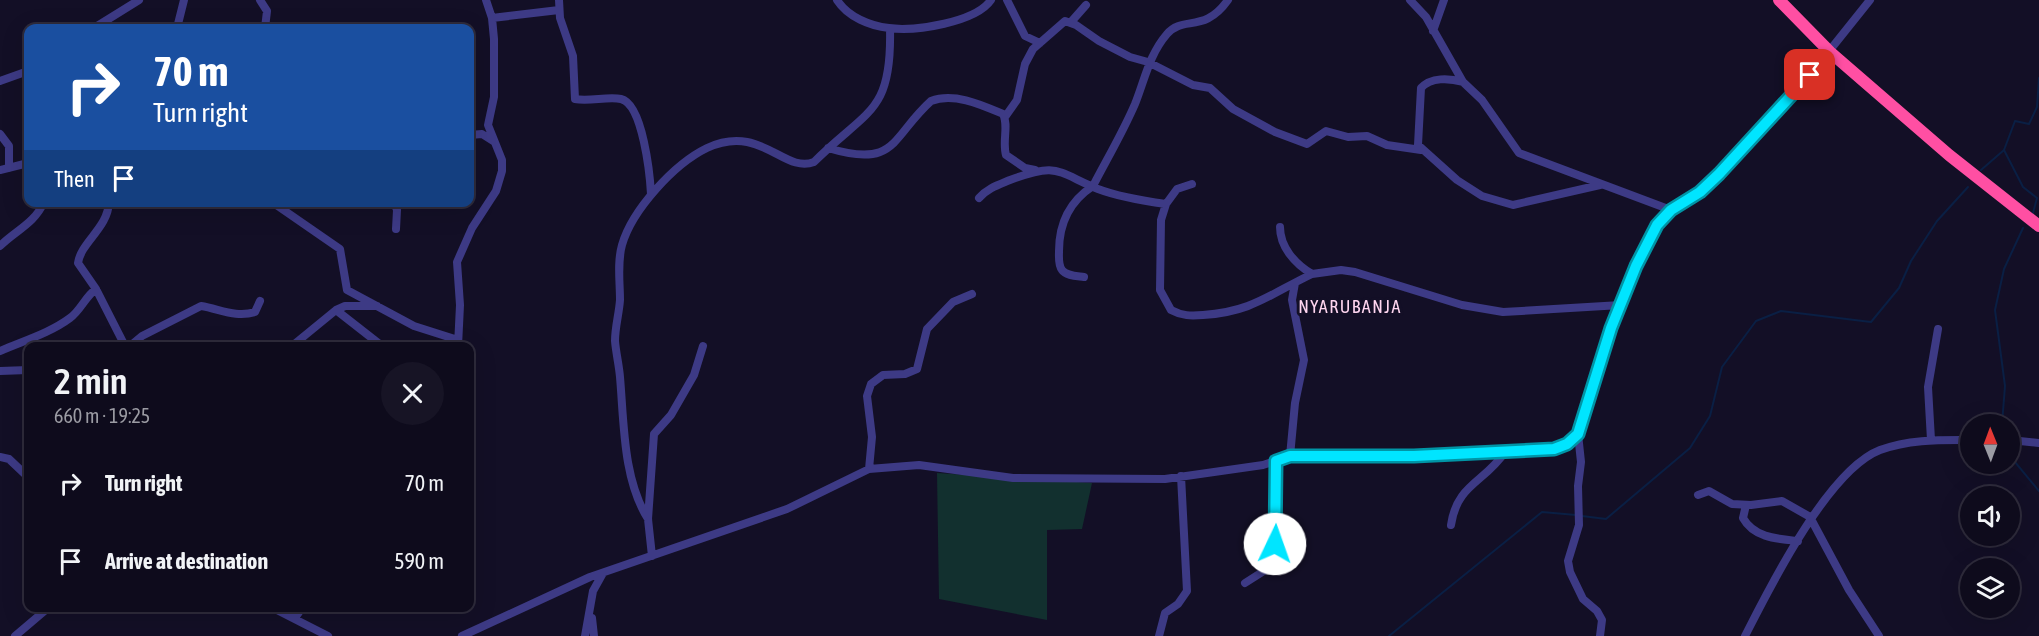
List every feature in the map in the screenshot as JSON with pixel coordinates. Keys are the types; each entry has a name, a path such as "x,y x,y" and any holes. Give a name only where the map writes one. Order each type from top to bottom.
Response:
{"highway":[{"path":"1779,0 1830,52 1949,155 2039,226"}],"street":[{"path":"100,24 139,0"},
{"path":"178,24 184,0"},
{"path":"260,0 267,11 265,24"},
{"path":"458,342 460,305 457,262 471,228 500,181 502,160 488,125 494,97 492,18 486,0"},
{"path":"559,0 559,10 573,56 574,99 621,99 628,104 642,132 650,166 651,194"},
{"path":"837,0 856,18 890,28 935,24 969,17 986,7 992,0"},
{"path":"1007,0 1025,36 1040,43"},
{"path":"1084,277 1064,273 1061,269 1060,237 1073,205 1093,186 1135,105 1148,62 1172,28 1206,21 1219,13 1228,0"},
{"path":"1410,0 1420,9 1463,82 1482,100 1519,153 1671,210"},
{"path":"1432,31 1444,0"},
{"path":"1600,636 1602,620 1597,611 1583,598 1570,572 1568,561 1579,525 1578,486 1581,462 1578,434 1611,328 1657,225 1671,210 1700,192 1719,174 1830,52 1870,0"},
{"path":"1071,22 1086,5"},
{"path":"492,18 559,10"},
{"path":"1166,204 1093,186 1057,171 1025,168 1006,155 1003,136 1005,117 1017,100 1029,55 1061,22 1071,22 1099,41 1193,85 1210,88 1233,109 1275,132 1304,144 1326,131 1348,137 1367,136 1387,145 1421,150 1469,189 1496,202 1513,205 1600,185"},
{"path":"648,519 637,500 620,403 615,338 622,243 651,194 690,157 722,143 734,140 759,144 801,165 814,162 856,126 878,103 887,80 890,28"},
{"path":"0,81 24,72"},
{"path":"1421,150 1417,139 1421,88 1425,83 1445,79 1463,82"},
{"path":"828,148 850,153 883,153 896,142 926,106 938,99 969,101 1005,117"},
{"path":"0,134 9,146 4,169 24,164"},
{"path":"474,135 482,134 495,143"},
{"path":"979,198 990,188 1035,170"},
{"path":"1192,184 1177,189 1166,204 1159,237 1160,290 1171,310 1188,315 1225,314 1247,309 1312,274 1341,270 1355,272 1462,305 1503,312 1621,305"},
{"path":"0,246 22,226 37,218 42,207"},
{"path":"108,207 97,233 79,258 80,267 96,289 123,342"},
{"path":"279,207 340,249 346,290 414,326 455,342"},
{"path":"396,207 396,229"},
{"path":"1280,227 1280,236 1290,255 1312,274"},
{"path":"1290,456 1295,403 1304,360 1292,300 1295,283"},
{"path":"0,351 34,338 71,317 86,296 96,289"},
{"path":"869,469 872,437 867,396 871,384 883,375 912,372 917,369 927,329 953,302 972,294"},
{"path":"135,342 191,309 201,306 247,315 255,312 260,301"},
{"path":"297,342 336,310 345,306 378,306"},
{"path":"336,310 377,342"},
{"path":"1931,440 1928,387 1938,329"},
{"path":"652,556 648,519 654,434 671,416 694,375 702,346"},
{"path":"0,371 24,370"},
{"path":"462,636 603,573 787,509 869,469 919,465 1013,478 1143,480 1276,461 1290,456 1414,456 1554,449 1567,444 1578,434"},
{"path":"1745,636 1798,541 1849,471 1878,450 1931,440 1960,440"},
{"path":"2020,441 2039,443"},
{"path":"1450,525 1456,502 1491,470 1505,452"},
{"path":"0,458 9,459 24,473"},
{"path":"1245,583 1262,573 1274,561 1277,511 1276,461"},
{"path":"1159,636 1165,613 1185,597 1187,591 1180,476"},
{"path":"1698,495 1709,491 1722,500 1746,505 1782,501 1812,519 1849,590 1880,636"},
{"path":"1746,505 1743,518 1752,529 1769,537 1798,541"},
{"path":"594,636 591,611 592,591 603,573"},
{"path":"585,636 591,611"},
{"path":"15,636 43,612"},
{"path":"281,612 328,636"},
{"path":"294,618 299,612"}],"green space":[{"path":"937,473 1092,483 1082,529 1047,530 1047,620 939,599"}],"waterway":[{"path":"1981,170 2004,150 2015,121 2029,124 2037,107 2039,78"},
{"path":"2004,150 2023,187 2037,198 2033,213"},
{"path":"1582,516 1606,519 1690,448 1710,416 1722,367 1756,321 1781,311 1871,322 1899,288 1911,261 1937,221 1968,187"},
{"path":"2003,414 2005,386 1995,310 2004,269 2023,228"},
{"path":"2020,468 2039,491"},
{"path":"1389,636 1542,512 1576,515"}],"district":[{"name":"NYARUBANJA","path":"1350,306"}],"route":[{"path":"1275,544 1276,461 1290,456 1447,455 1554,449 1567,444 1578,434 1584,420 1611,328 1636,266 1657,225 1671,210 1700,192 1719,174 1810,75"}]}
